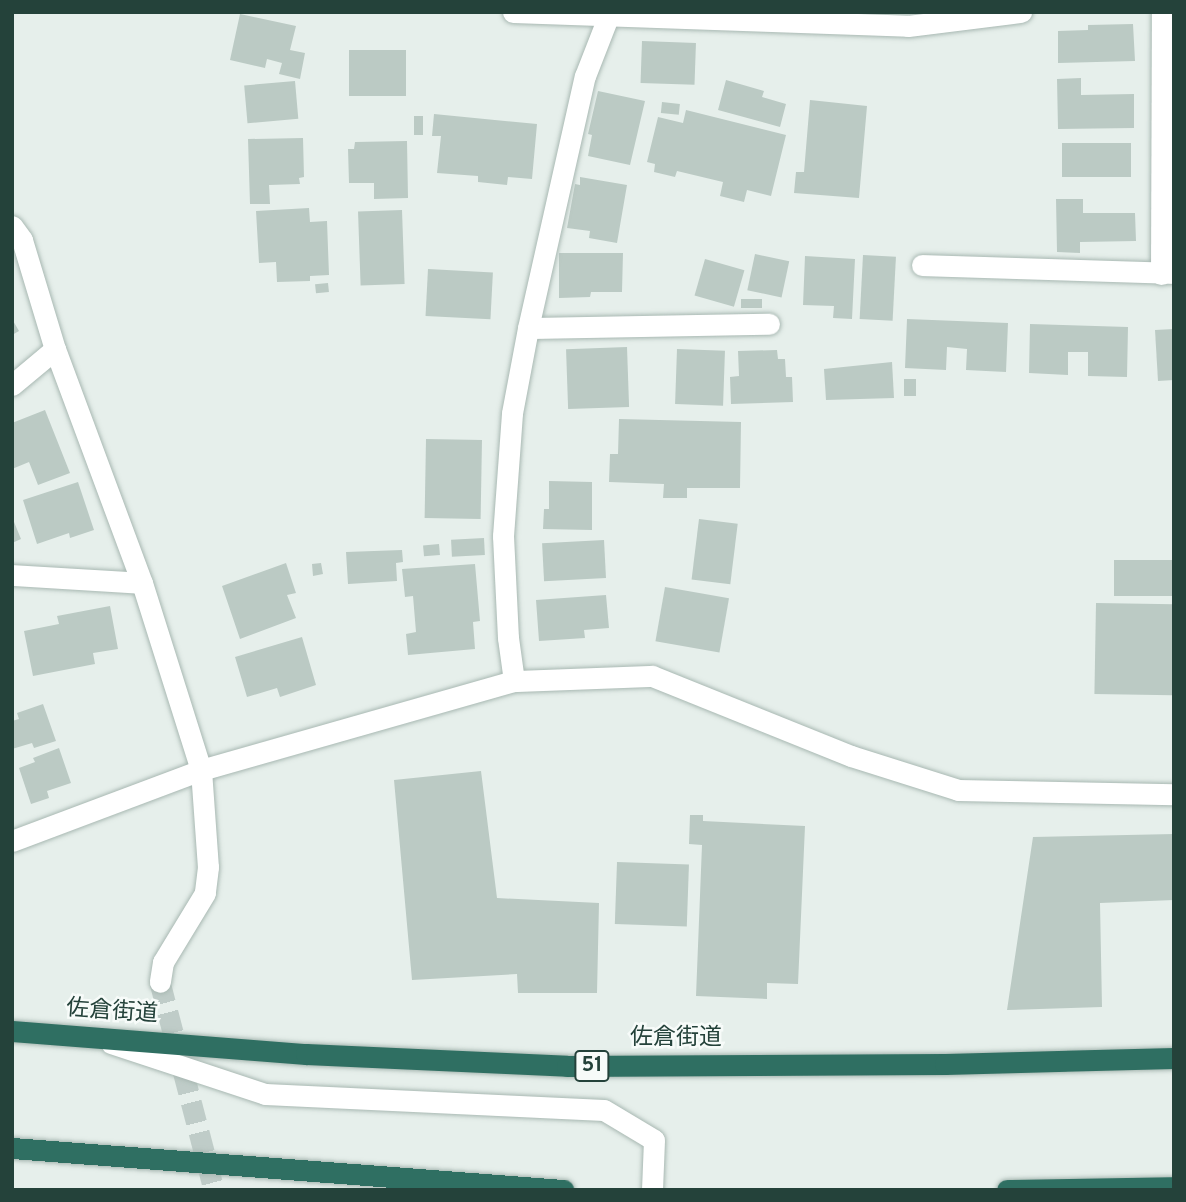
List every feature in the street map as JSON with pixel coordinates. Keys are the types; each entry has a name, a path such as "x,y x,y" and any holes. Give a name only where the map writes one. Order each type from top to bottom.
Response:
{"highway":[{"name":"佐倉街道","path":"12,1031 306,1054 568,1066 945,1064 1174,1058"},
{"path":"12,1148 563,1190"},
{"path":"1007,1190 1174,1187"}],"street":[{"path":"513,12 609,13 908,26 1021,12"},
{"path":"922,265 1167,274 1162,12"},
{"path":"514,681 508,638 503,536 512,413 528,328 585,76 609,13"},
{"path":"12,226 22,240 55,349 142,583 201,770 208,867 205,893 163,962 160,982"},
{"path":"528,328 769,324"},
{"path":"12,385 55,349"},
{"path":"12,575 142,583"},
{"path":"12,841 201,770 514,681 652,676 851,757 958,790 1174,794"},
{"path":"95,1038 265,1094 604,1111 653,1140 652,1190"}],"building":[{"path":"240,14 296,26 290,50 305,53 300,79 279,74 282,63 267,59 265,68 230,60"},
{"path":"1133,24 1135,61 1058,63 1058,31 1088,30 1088,25"},
{"path":"642,41 696,43 695,85 641,83"},
{"path":"349,50 406,50 406,96 349,96"},
{"path":"1081,78 1081,95 1134,94 1134,128 1058,129 1057,79"},
{"path":"726,80 764,91 762,97 786,104 780,127 718,110"},
{"path":"295,81 298,119 248,123 244,85"},
{"path":"598,91 645,101 630,165 588,156 592,135 588,134"},
{"path":"810,100 867,106 859,198 794,193 796,172 804,172"},
{"path":"662,102 680,104 679,115 661,113"},
{"path":"686,110 786,135 771,196 747,190 744,202 720,196 723,182 677,171 675,177 654,172 655,164 647,162 658,117 683,123"},
{"path":"434,114 537,124 532,179 508,177 507,185 478,182 478,176 437,173 441,136 432,136"},
{"path":"414,116 423,116 423,135 414,135"},
{"path":"303,138 304,177 299,178 300,184 269,185 270,204 250,204 248,139"},
{"path":"407,141 408,198 374,199 374,183 349,183 348,149 354,149 355,142"},
{"path":"1062,143 1131,143 1131,177 1062,177"},
{"path":"580,177 627,185 617,243 589,238 590,231 567,228 575,184 580,185"},
{"path":"1056,199 1083,199 1083,213 1135,213 1136,241 1080,242 1080,253 1057,252"},
{"path":"309,208 310,222 327,221 329,275 310,276 310,281 277,282 276,262 259,263 256,211"},
{"path":"402,210 405,284 361,285 358,212"},
{"path":"559,253 623,253 622,292 591,292 590,297 559,298"},
{"path":"755,254 789,261 782,297 747,290"},
{"path":"863,255 896,257 893,321 860,319"},
{"path":"805,256 855,259 852,319 833,318 834,306 803,305"},
{"path":"705,259 744,270 734,307 695,296"},
{"path":"428,269 493,272 490,319 426,316"},
{"path":"328,283 329,292 316,293 315,284"},
{"path":"741,299 762,299 762,308 741,308"},
{"path":"12,319 19,331 12,335"},
{"path":"907,319 1008,323 1006,372 966,370 967,349 947,347 946,370 905,368"},
{"path":"1030,324 1128,327 1127,377 1088,376 1088,352 1068,352 1068,375 1029,373"},
{"path":"1174,329 1174,380 1158,381 1155,330"},
{"path":"627,347 629,407 568,409 566,349"},
{"path":"677,349 725,351 723,406 675,404"},
{"path":"777,350 778,359 785,359 786,377 792,377 793,402 731,404 730,377 739,376 738,351"},
{"path":"892,362 894,398 826,400 824,369"},
{"path":"904,379 916,379 916,396 904,396"},
{"path":"45,410 70,473 38,485 29,462 12,469 12,423"},
{"path":"619,419 741,422 740,488 687,488 687,498 663,498 664,484 609,482 610,454 618,454"},
{"path":"426,439 482,440 481,519 425,518"},
{"path":"549,481 592,482 592,530 543,529 544,509 549,509"},
{"path":"78,482 94,530 70,538 69,533 37,544 23,500"},
{"path":"12,517 21,539 12,543"},
{"path":"699,519 738,524 730,584 692,580"},
{"path":"484,538 485,555 452,557 451,540"},
{"path":"604,540 606,578 544,581 542,543"},
{"path":"439,544 440,555 424,556 423,545"},
{"path":"402,550 403,562 396,563 397,581 348,584 346,552"},
{"path":"1114,560 1172,560 1172,596 1114,596"},
{"path":"286,563 296,593 287,595 296,618 240,639 222,586"},
{"path":"321,563 323,574 313,576 312,564"},
{"path":"475,564 480,621 473,622 475,649 408,655 406,634 416,632 413,596 405,597 402,569"},
{"path":"665,587 729,598 719,652 655,641"},
{"path":"606,595 609,628 584,630 585,638 539,641 536,600"},
{"path":"1096,603 1174,604 1172,695 1094,694"},
{"path":"110,606 118,649 93,653 95,664 33,676 24,631 59,624 57,616"},
{"path":"302,637 316,685 280,697 277,688 247,697 235,657"},
{"path":"43,704 56,741 34,748 32,743 12,749 12,721 19,719 17,713"},
{"path":"59,748 71,783 47,791 49,798 31,804 19,768 35,762 33,758"},
{"path":"481,771 497,898 599,903 597,993 518,993 517,974 412,980 394,780"},
{"path":"690,815 703,815 703,821 805,826 798,984 767,983 767,999 696,996 702,845 689,844"},
{"path":"1174,834 1174,900 1100,903 1102,1007 1007,1010 1033,837"},
{"path":"617,862 689,865 687,926 615,924"}],"tunnel":[{"path":"160,982 214,1190"}]}
